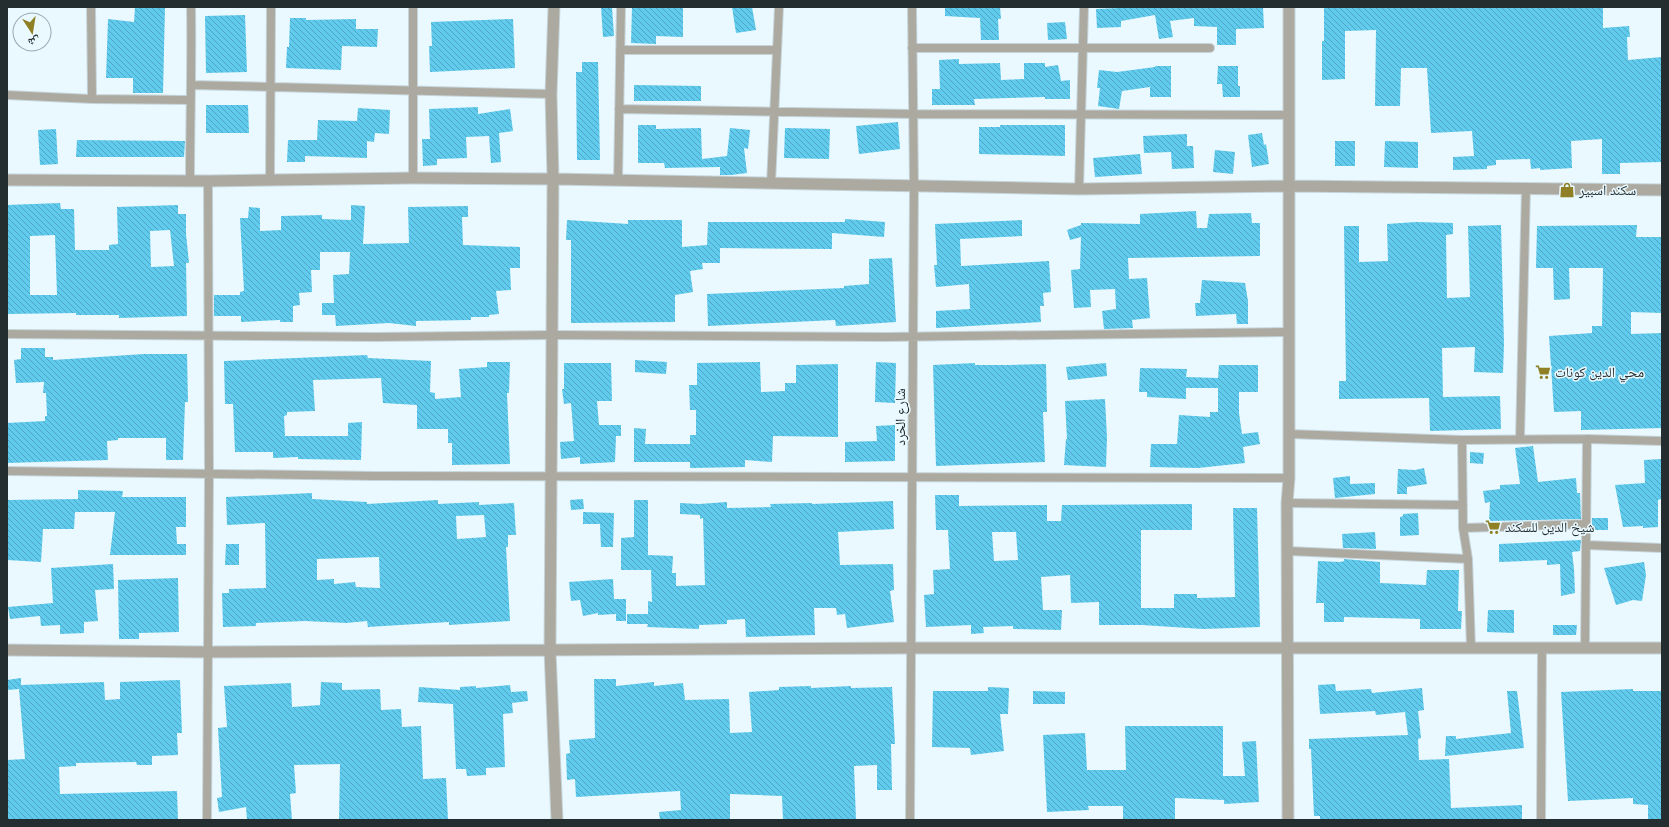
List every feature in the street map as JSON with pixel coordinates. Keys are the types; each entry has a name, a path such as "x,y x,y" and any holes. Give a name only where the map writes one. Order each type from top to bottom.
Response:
{"street":[{"path":"554,7 551,94 553,179 550,651 557,820"},
{"path":"1288,820 1287,502 1289,478 1289,7"},
{"path":"7,180 208,181 413,178 618,180 914,187 1079,189 1289,186 1662,190"},
{"path":"7,650 208,652 911,648 1662,648"}],"lane":[{"path":"91,7 92,99"},
{"path":"190,7 192,85 190,100 190,180"},
{"path":"270,180 271,7"},
{"path":"413,7 413,178"},
{"path":"618,180 621,7"},
{"path":"771,184 780,7"},
{"name":"شارع الخرد","path":"910,820 914,187 912,7"},
{"path":"1079,189 1084,7"},
{"path":"912,48 1210,48"},
{"path":"620,50 777,50"},
{"path":"192,85 551,94"},
{"path":"7,95 92,99 190,100"},
{"path":"619,109 913,114 1288,115"},
{"path":"206,820 209,475 208,181"},
{"path":"1520,439 1526,188"},
{"path":"7,334 376,337 552,335 885,337 1289,332"},
{"path":"1289,434 1462,440 1587,439 1662,441"},
{"path":"1585,648 1587,439"},
{"path":"1462,440 1463,528 1468,559 1471,648"},
{"path":"7,471 209,475 1289,478"},
{"path":"1287,502 1463,505"},
{"path":"1463,528 1586,524"},
{"path":"1586,545 1662,548"},
{"path":"1288,551 1468,559"},
{"path":"1541,820 1542,648"}],"building":[{"path":"135,7 165,7 163,93 133,93 133,78 106,78 108,19 134,22"},
{"path":"601,7 612,7 614,36 603,37"},
{"path":"632,7 683,7 683,37 656,36 656,44 631,43"},
{"path":"732,7 752,7 756,30 736,33"},
{"path":"945,7 1000,7 1001,19 998,19 999,40 981,40 980,18 945,16"},
{"path":"1143,7 1263,7 1264,28 1236,29 1236,45 1217,45 1217,27 1194,26 1194,18 1170,21 1173,37 1159,39 1155,15 1121,21 1121,27 1097,28 1096,9"},
{"path":"1324,7 1603,7 1603,28 1629,26 1630,37 1627,37 1628,60 1662,57 1662,162 1620,163 1620,174 1602,174 1602,139 1571,141 1572,168 1540,170 1540,168 1531,169 1530,159 1496,160 1496,165 1487,166 1487,169 1453,170 1453,157 1474,156 1472,131 1431,133 1427,68 1401,68 1400,106 1375,106 1376,30 1345,31 1345,79 1322,80"},
{"path":"245,15 247,72 206,73 205,16"},
{"path":"290,18 306,18 306,20 356,19 356,29 378,29 377,47 342,46 341,70 286,68 287,47 289,47"},
{"path":"513,19 515,68 430,72 429,46 432,46 431,22"},
{"path":"1065,22 1067,39 1048,40 1047,23"},
{"path":"959,59 959,64 1000,63 1001,80 1024,79 1024,63 1045,63 1045,67 1058,65 1061,81 1070,80 1070,99 1045,99 1045,97 974,99 975,105 932,105 932,89 940,89 939,60"},
{"path":"582,62 598,62 600,160 577,160 576,72 582,72"},
{"path":"1155,66 1171,66 1171,97 1150,97 1150,87 1122,91 1119,109 1098,106 1100,88 1097,88 1099,70 1117,72"},
{"path":"1218,66 1238,66 1238,86 1240,86 1240,97 1223,97 1222,84 1217,84"},
{"path":"634,85 701,86 701,101 634,101"},
{"path":"206,105 248,105 249,133 206,133"},
{"path":"478,107 478,114 510,109 513,131 499,133 501,162 491,163 489,136 466,137 467,158 437,159 437,165 423,166 422,139 430,139 429,109"},
{"path":"358,108 390,110 389,134 375,133 374,142 367,141 367,158 305,156 305,162 287,162 288,140 317,140 318,120 357,121"},
{"path":"898,122 900,149 859,154 856,126"},
{"path":"638,125 656,125 656,129 701,128 702,159 727,156 730,128 750,130 748,149 744,148 747,173 720,175 720,167 665,168 664,163 638,163"},
{"path":"1000,125 1065,125 1065,156 979,154 979,127 1000,127"},
{"path":"785,128 830,129 829,159 784,158"},
{"path":"56,129 58,164 40,165 38,130"},
{"path":"1262,133 1264,145 1266,144 1269,164 1252,167 1248,135"},
{"path":"1187,134 1187,146 1193,146 1194,168 1172,169 1171,152 1144,153 1143,136"},
{"path":"77,140 185,141 184,157 76,157"},
{"path":"1335,141 1355,141 1355,166 1335,166"},
{"path":"1385,141 1418,142 1418,168 1384,167"},
{"path":"1215,150 1235,152 1233,174 1213,172"},
{"path":"1140,154 1142,174 1095,177 1093,158"},
{"path":"60,203 61,209 74,209 75,250 109,250 109,245 118,244 117,207 178,205 178,214 186,214 186,234 189,263 186,263 187,316 119,318 119,315 76,315 76,313 7,314 7,205","holes":["170,230 174,266 151,267 150,231","55,235 57,295 30,295 30,236"]},
{"path":"351,205 365,206 363,244 409,243 408,207 468,206 468,217 462,217 463,245 520,247 520,268 510,268 511,290 496,291 499,314 489,315 489,317 471,317 471,320 416,321 416,326 389,323 336,326 335,315 322,315 322,303 334,303 333,275 349,274 350,252 320,252 320,270 311,270 312,292 299,293 300,305 293,306 293,322 280,322 280,320 241,322 241,316 214,316 214,295 240,295 240,292 244,291 240,218 248,218 249,207 260,208 260,231 281,230 281,216 322,215 322,219 351,220"},
{"path":"1196,211 1197,228 1207,228 1209,214 1251,213 1252,223 1260,223 1260,256 1128,258 1129,279 1147,278 1150,318 1132,320 1133,328 1104,329 1102,311 1116,309 1115,289 1090,290 1091,307 1074,308 1071,270 1080,269 1081,237 1070,240 1067,230 1081,225 1081,223 1140,224 1140,214"},
{"path":"845,219 885,222 884,237 832,233 832,249 720,248 720,263 702,263 703,269 690,271 693,292 675,295 675,322 571,323 571,240 566,240 567,220 628,224 628,220 682,220 682,247 707,245 708,222 845,222"},
{"path":"1022,220 1022,236 960,239 961,266 1049,261 1051,292 1043,293 1044,306 1040,306 1041,322 936,328 936,311 970,309 969,284 936,287 934,265 937,265 935,224"},
{"path":"1416,222 1453,223 1453,234 1446,235 1447,298 1470,297 1468,226 1501,225 1504,344 1503,373 1474,372 1475,347 1442,348 1443,397 1500,396 1501,429 1430,431 1429,398 1339,399 1339,381 1346,381 1344,226 1359,226 1359,262 1388,261 1387,224"},
{"path":"1637,225 1636,237 1662,237 1662,313 1631,312 1631,334 1662,333 1662,428 1581,430 1581,411 1554,412 1549,336 1592,333 1592,326 1602,326 1603,268 1569,268 1570,299 1554,300 1553,268 1536,268 1537,226"},
{"path":"892,258 896,322 836,326 835,320 708,326 707,294 844,288 844,286 869,284 869,259"},
{"path":"1202,280 1245,283 1248,301 1248,324 1237,324 1236,314 1196,316 1195,303 1200,303"},
{"path":"21,348 45,348 45,357 53,357 53,360 144,354 187,354 188,402 185,402 183,460 166,460 166,438 118,438 118,440 107,441 108,460 7,463 7,423 45,421 45,416 47,416 46,393 43,393 44,382 16,383 14,360 21,359"},
{"path":"367,355 368,358 431,361 430,392 435,393 435,399 461,397 459,369 487,367 487,362 510,362 509,393 507,393 510,464 452,465 452,443 448,443 448,429 417,429 417,405 383,403 381,378 313,380 315,411 287,412 287,415 284,416 285,436 348,436 348,423 362,422 361,460 298,459 298,457 273,458 273,452 235,452 233,404 225,404 224,361"},
{"path":"635,360 667,362 666,374 635,372"},
{"path":"760,362 761,392 785,391 785,383 796,383 796,365 838,364 838,437 773,436 772,462 745,460 745,467 690,468 690,462 634,462 634,428 646,429 645,444 690,444 690,435 696,435 696,410 690,410 689,385 697,385 697,363"},
{"path":"876,362 896,363 895,403 875,402"},
{"path":"564,363 611,363 612,401 597,401 599,425 621,425 621,436 616,436 615,462 580,464 580,457 561,459 560,442 574,441 571,403 564,404 562,389 564,389"},
{"path":"975,363 975,365 1046,364 1047,412 1043,412 1045,462 936,466 933,365"},
{"path":"1106,363 1107,376 1068,380 1066,367"},
{"path":"1219,365 1258,365 1258,392 1239,392 1239,413 1242,434 1258,432 1260,444 1243,447 1245,463 1198,468 1150,467 1151,444 1177,444 1179,415 1210,417 1210,412 1218,412 1218,388 1186,388 1186,399 1147,397 1147,392 1139,392 1140,368 1187,369 1186,377 1218,378"},
{"path":"1105,399 1107,438 1106,467 1064,465 1067,439 1065,401"},
{"path":"895,425 895,461 845,462 845,442 877,441 876,426"},
{"path":"1533,446 1538,482 1576,478 1577,493 1580,493 1581,519 1489,521 1490,502 1485,503 1483,491 1500,489 1500,485 1520,484 1515,448"},
{"path":"1470,452 1484,453 1483,464 1470,463"},
{"path":"1662,459 1662,494 1661,499 1658,500 1658,527 1623,527 1615,485 1645,483 1644,460"},
{"path":"1424,468 1427,484 1407,487 1407,494 1397,494 1398,469 1415,470"},
{"path":"1350,476 1350,484 1375,483 1375,494 1335,498 1333,478"},
{"path":"78,490 123,491 122,497 186,497 186,527 176,527 177,544 186,544 186,555 110,555 115,512 75,512 74,529 43,529 41,562 7,560 7,500 78,499"},
{"path":"312,493 312,499 367,502 367,504 438,500 438,504 479,502 479,505 514,503 516,535 508,535 508,547 506,547 510,621 449,625 449,622 368,627 367,621 346,623 305,621 256,623 256,626 223,627 222,593 229,593 229,589 266,588 265,523 227,525 226,497","holes":["484,515 486,537 457,539 456,516","379,557 380,588 356,587 355,582 334,584 334,579 317,580 317,559"]},
{"path":"935,495 959,495 959,506 1047,505 1047,521 1061,521 1062,505 1192,504 1192,530 1141,530 1141,608 1174,608 1174,594 1197,594 1197,598 1235,597 1233,508 1257,508 1260,627 1203,629 1142,625 1099,625 1099,602 1071,603 1070,575 1041,577 1043,610 1062,610 1061,630 1013,629 1013,626 983,627 984,633 971,634 971,625 926,627 924,595 934,594 933,570 950,569 948,530 936,530","holes":["992,532 1016,532 1018,560 994,561"]},
{"path":"583,499 584,509 571,510 570,500"},
{"path":"634,500 648,500 648,555 673,556 672,573 676,573 676,586 705,585 703,518 700,519 700,515 680,514 680,503 699,504 727,502 727,508 771,507 770,504 893,501 894,529 838,532 840,565 893,564 894,590 890,591 894,622 847,628 845,614 837,615 836,608 814,608 815,635 746,637 745,619 727,620 727,624 699,625 699,629 647,627 648,624 627,624 627,614 648,614 648,601 652,602 651,570 621,570 621,538 634,537"},
{"path":"583,512 614,513 613,547 601,547 600,524 583,524"},
{"path":"1418,513 1419,535 1400,536 1400,517 1403,516 1403,514"},
{"path":"1592,518 1608,518 1608,530 1592,530"},
{"path":"1375,532 1376,549 1343,548 1342,534"},
{"path":"1581,540 1580,551 1572,552 1575,593 1561,596 1560,564 1547,565 1547,560 1499,562 1499,544"},
{"path":"226,544 239,544 239,565 225,565"},
{"path":"1344,559 1380,562 1380,583 1426,585 1427,570 1459,570 1458,611 1462,611 1461,629 1420,629 1420,619 1344,617 1344,622 1324,622 1324,603 1316,603 1318,561 1340,562 1344,561"},
{"path":"1644,562 1646,575 1642,601 1633,600 1616,605 1604,568"},
{"path":"113,564 114,589 95,590 98,621 84,622 84,633 60,634 60,625 41,626 40,616 10,619 8,607 53,603 51,568"},
{"path":"178,578 179,632 139,633 139,639 119,639 118,580"},
{"path":"613,579 614,599 626,599 626,621 616,621 616,614 598,615 598,613 583,616 580,600 571,601 569,582"},
{"path":"1488,610 1514,610 1514,633 1487,632"},
{"path":"1553,625 1577,625 1576,635 1553,635"},
{"path":"21,678 21,685 104,682 105,700 120,699 120,682 180,680 182,733 177,733 178,755 152,756 152,765 137,765 136,762 76,763 76,766 59,767 60,794 177,791 178,820 7,820 7,760 25,759 19,689 7,690 7,680"},
{"path":"594,679 616,679 616,686 654,682 654,686 683,683 685,700 729,699 730,733 752,732 749,692 779,690 779,687 892,687 895,744 891,744 892,790 877,790 877,765 854,766 856,820 783,820 782,796 730,794 730,820 660,820 659,812 681,810 680,791 576,797 575,779 567,780 566,754 570,753 569,740 595,738"},
{"path":"321,682 342,683 342,690 380,689 381,710 401,709 402,727 421,726 423,779 446,778 448,820 339,820 340,764 294,765 296,793 290,794 292,820 247,820 246,807 219,812 217,798 222,797 218,728 227,727 224,686 291,683 292,707 320,705"},
{"path":"1335,684 1336,691 1371,689 1372,693 1422,688 1424,710 1418,711 1421,738 1418,739 1419,760 1449,759 1451,808 1522,805 1522,820 1320,820 1320,816 1314,816 1311,749 1309,749 1309,739 1408,735 1405,712 1376,715 1375,711 1320,714 1318,685"},
{"path":"510,685 511,692 527,691 528,701 512,703 513,713 503,714 505,767 486,768 486,775 467,776 466,769 456,769 453,704 418,702 419,687 460,690 460,687 476,686 476,688"},
{"path":"988,687 1009,688 1008,714 1000,714 1004,751 971,755 970,748 932,747 933,691 988,691"},
{"path":"1633,689 1633,691 1662,691 1662,820 1648,820 1648,805 1633,804 1633,798 1568,801 1561,692"},
{"path":"1033,691 1065,692 1065,704 1033,704"},
{"path":"1507,691 1517,691 1524,748 1445,756 1446,736 1456,736 1456,739 1511,733"},
{"path":"1125,726 1223,726 1223,776 1245,776 1242,742 1256,741 1259,802 1224,804 1224,800 1175,798 1175,820 1123,820 1123,806 1088,806 1089,810 1047,812 1043,735 1085,733 1087,770 1126,770"}],"place":[{"name":"سكند اسبير","path":"1567,190"},
{"name":"محي الدين كونات","path":"1543,372"},
{"name":"شيخ الدين للسكند","path":"1493,527"}]}
